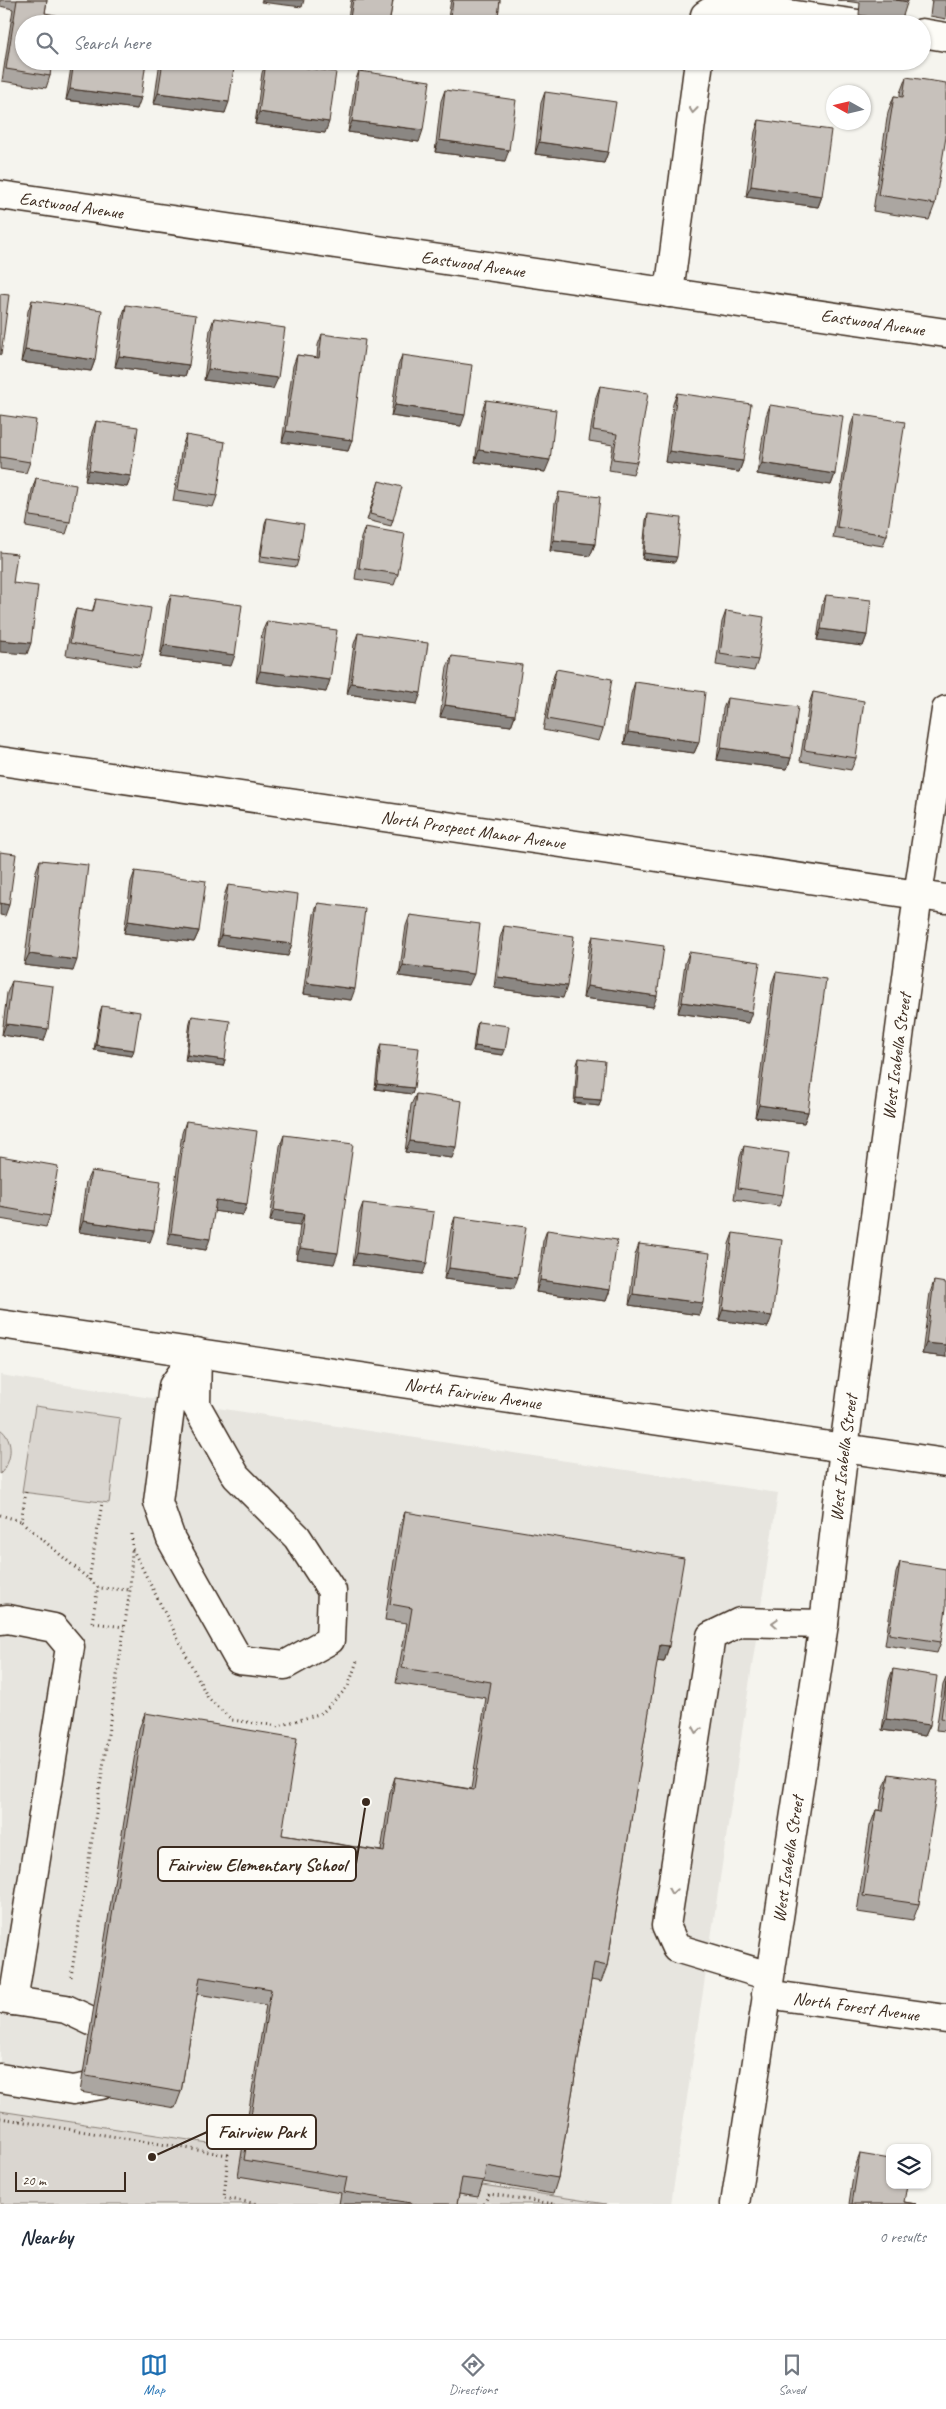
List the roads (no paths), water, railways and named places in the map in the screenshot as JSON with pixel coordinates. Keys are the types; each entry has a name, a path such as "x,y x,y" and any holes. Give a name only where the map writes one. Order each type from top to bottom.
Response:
{"street":[{"path":"705,13 726,5 795,15"},
{"path":"931,34 946,36"},
{"path":"669,293 698,70"},
{"name":"Eastwood Avenue","path":"0,195 946,333"},
{"name":"West Isabella Street","path":"735,2204 824,1624 844,1448 918,895 946,710"},
{"name":"North Prospect Manor Avenue","path":"0,761 946,899"},
{"name":"North Fairview Avenue","path":"0,1324 946,1463"},
{"path":"197,1352 196,1405 236,1476 297,1537 332,1591 330,1640 285,1665 239,1660 171,1539 158,1502 173,1386 197,1352"},
{"path":"0,1620 8,1619 54,1628 70,1647 7,2000 66,2009 102,2026 112,2057 101,2085 73,2090 0,2078"},
{"name":"North Forest Avenue","path":"824,1624 740,1622 711,1636 666,1926 676,1948 768,1985 946,2018"}],"place":[{"name":"Fairview Elementary School","path":"366,1802"},
{"name":"Fairview Park","path":"152,2157"}]}
